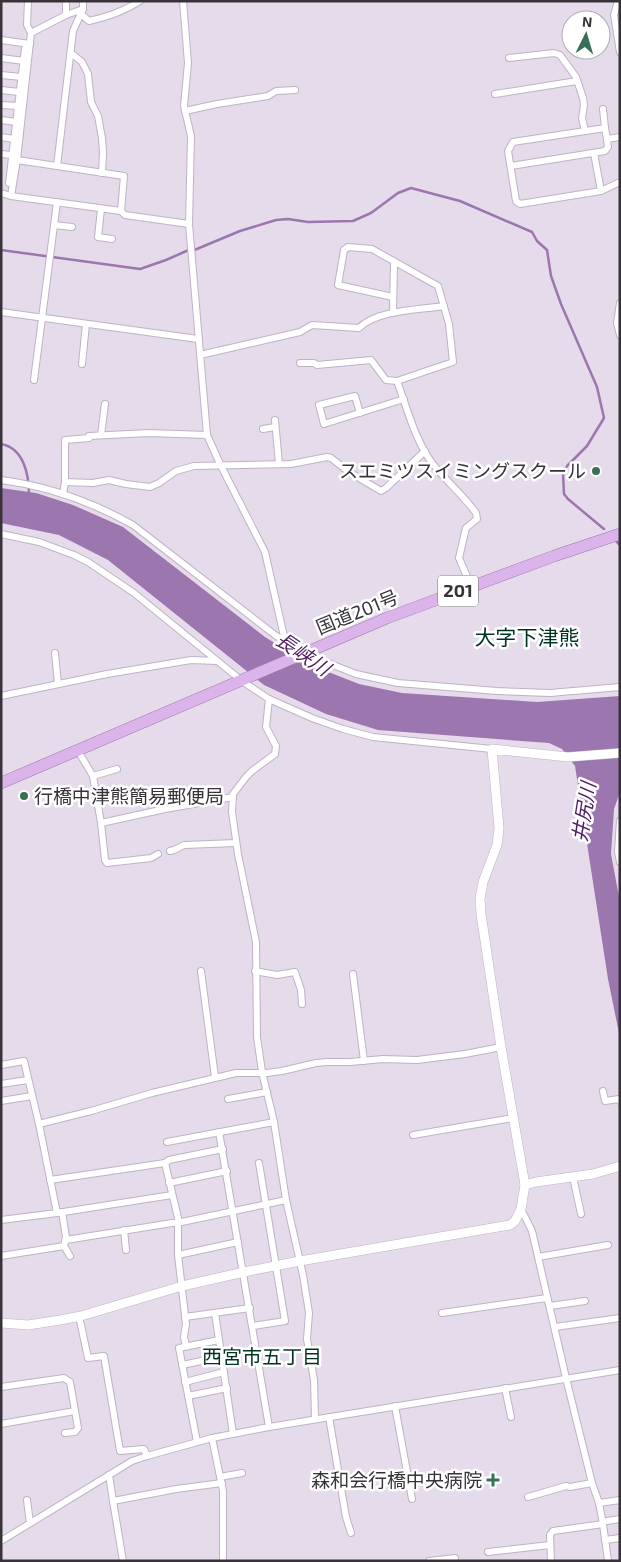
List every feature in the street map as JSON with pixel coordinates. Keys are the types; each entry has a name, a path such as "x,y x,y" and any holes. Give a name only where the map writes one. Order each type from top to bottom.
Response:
{"highway":[{"name":"国道201号","path":"1,783 387,618 554,556 620,534"}],"street":[{"path":"8,184 14,158 14,139 24,60 31,33 27,25 28,1"},
{"path":"66,1 66,15"},
{"path":"57,166 73,31 83,1"},
{"path":"81,11 89,21 107,17 140,1"},
{"path":"183,1 188,63 184,106 190,136 189,224 207,435 265,552 285,641"},
{"path":"618,1 614,15 620,52"},
{"path":"31,33 66,15 81,11"},
{"path":"1,40 28,46"},
{"path":"11,196 28,46"},
{"path":"71,53 82,62 88,74 91,102 99,121 103,153 102,173"},
{"path":"509,58 554,53 560,55 576,77 584,105 582,118 585,131"},
{"path":"1,58 24,60"},
{"path":"1,74 22,77"},
{"path":"495,94 577,82"},
{"path":"1,90 20,92"},
{"path":"185,111 231,101 268,96 276,91 295,90"},
{"path":"1,105 18,106"},
{"path":"511,166 605,151 608,147 603,109"},
{"path":"1,120 16,122"},
{"path":"605,128 513,142 508,151 516,201 520,204 601,192 620,182"},
{"path":"1,137 14,139"},
{"path":"607,139 620,137"},
{"path":"594,153 601,192"},
{"path":"1,154 57,166 124,176 121,211"},
{"path":"1,170 10,171"},
{"path":"1,193 121,211 125,215 189,224"},
{"path":"34,380 57,202"},
{"path":"101,209 98,237 112,239"},
{"path":"54,225 72,227"},
{"path":"300,364 314,363 317,365 372,360 386,380 397,381 453,362 449,324 438,286 372,249 348,247 344,250 338,285 392,297"},
{"path":"393,313 394,263"},
{"path":"620,304 617,323 620,335"},
{"path":"200,355 300,332 312,325 359,328 364,322 393,313 444,306"},
{"path":"1,312 198,339"},
{"path":"82,364 86,324"},
{"path":"27,359 36,360"},
{"path":"397,381 425,451 433,464 476,513 477,519 466,528 459,558 471,586"},
{"path":"360,413 355,396 318,405 324,424 360,413 404,399"},
{"path":"101,435 105,404"},
{"path":"263,429 275,424 279,464"},
{"path":"64,494 65,440 101,435 149,433 207,435"},
{"path":"65,482 93,483 109,480 150,486 156,485 169,475 185,468 291,464 327,457 381,491 425,451"},
{"path":"1,480 64,494 109,512 133,525 301,654 356,674 398,683 497,691 550,693 620,688"},
{"path":"1,534 47,545 88,562 134,593 269,699 343,730 372,737 568,757 620,754"},
{"path":"55,653 58,684"},
{"path":"1,696 107,674 192,660 217,660"},
{"path":"269,699 266,727 276,746 275,754 252,771 234,794 232,812 236,843 256,942 256,1037 274,1122 286,1200 300,1261 309,1313 306,1339 314,1380 315,1419"},
{"path":"1,1323 28,1325 79,1316 182,1286 244,1272 504,1227 515,1221 521,1209 525,1185 501,1047 480,898 483,882 497,845 499,828 492,748"},
{"path":"78,751 94,776 105,860 107,863 151,858 158,854"},
{"path":"94,776 117,769"},
{"path":"101,823 233,797"},
{"path":"620,821 618,852 620,862"},
{"path":"170,850 184,845 236,843"},
{"path":"201,971 215,1077"},
{"path":"256,971 277,975 295,972 301,990 302,1004"},
{"path":"353,974 364,1061"},
{"path":"39,1124 236,1072 282,1072 316,1063 384,1059 417,1060 501,1047"},
{"path":"1,1065 24,1061 50,1180 65,1243 70,1256"},
{"path":"1,1084 28,1080"},
{"path":"603,1091 605,1101 619,1099 620,1101"},
{"path":"228,1099 268,1092"},
{"path":"1,1101 32,1096"},
{"path":"413,1135 513,1118"},
{"path":"167,1142 274,1122"},
{"path":"220,1132 269,1427"},
{"path":"50,1180 165,1163 169,1160 223,1149"},
{"path":"165,1163 178,1218 178,1255 185,1317 184,1337 186,1346"},
{"path":"253,1326 285,1321 259,1163"},
{"path":"525,1185 593,1174 620,1166"},
{"path":"169,1183 227,1171"},
{"path":"573,1177 581,1214"},
{"path":"1,1220 172,1195"},
{"path":"1,1256 124,1230 177,1223 286,1200"},
{"path":"521,1209 532,1231 592,1483 605,1522 608,1561"},
{"path":"124,1230 126,1250"},
{"path":"178,1255 238,1242"},
{"path":"538,1257 608,1245"},
{"path":"442,1313 547,1298"},
{"path":"550,1306 585,1301"},
{"path":"185,1317 250,1308"},
{"path":"215,1313 234,1434"},
{"path":"79,1316 88,1358 104,1356 120,1451 144,1449 147,1456"},
{"path":"555,1328 620,1318"},
{"path":"197,1442 179,1348 219,1340"},
{"path":"182,1365 222,1357"},
{"path":"1,1541 132,1462 197,1442 315,1419 620,1370"},
{"path":"185,1382 224,1372"},
{"path":"1,1387 64,1378 70,1382 78,1428 74,1432 65,1433"},
{"path":"188,1396 227,1388"},
{"path":"505,1388 511,1417"},
{"path":"395,1406 412,1499"},
{"path":"1,1424 75,1411"},
{"path":"329,1417 346,1517 351,1532"},
{"path":"212,1438 224,1504 223,1561"},
{"path":"113,1500 221,1480 242,1471"},
{"path":"109,1475 123,1561"},
{"path":"528,1497 566,1486 592,1483"},
{"path":"27,1500 30,1523"},
{"path":"599,1503 620,1500"},
{"path":"551,1561 550,1535 553,1531 620,1519"},
{"path":"606,1540 620,1538"},
{"path":"488,1552 550,1546"},
{"path":"429,1561 455,1558"}],"water":[{"name":"井尻川","path":"1,488 36,493 73,505 123,527 265,637 308,664 359,684 402,693 537,702 620,696 620,792 614,809 611,854 620,902 620,1038 608,979 575,766 562,749 549,743 378,730 326,714 264,685 108,560 59,535 1,523"}],"waterway":[{"path":"1,250 140,269 191,249 192,251 240,231 276,220 288,219 308,222 353,221 371,213 398,193 411,188 460,201 532,232 537,241 547,250 551,276 597,387 604,418 587,446 567,466 563,474 564,494 604,529"},
{"path":"1,444 15,451 24,463 29,495"},
{"path":"616,541 620,545"}],"place":[{"name":"スエミツスイミングスクール","path":"596,471"},
{"name":"行橋中津熊簡易郵便局","path":"24,796"},
{"name":"森和会行橋中央病院","path":"493,1480"}],"district":[{"name":"大字下津熊","path":"527,638"},
{"name":"西宮市五丁目","path":"262,1357"}],"water label":[{"name":"長峡川","path":"303,654"}]}
